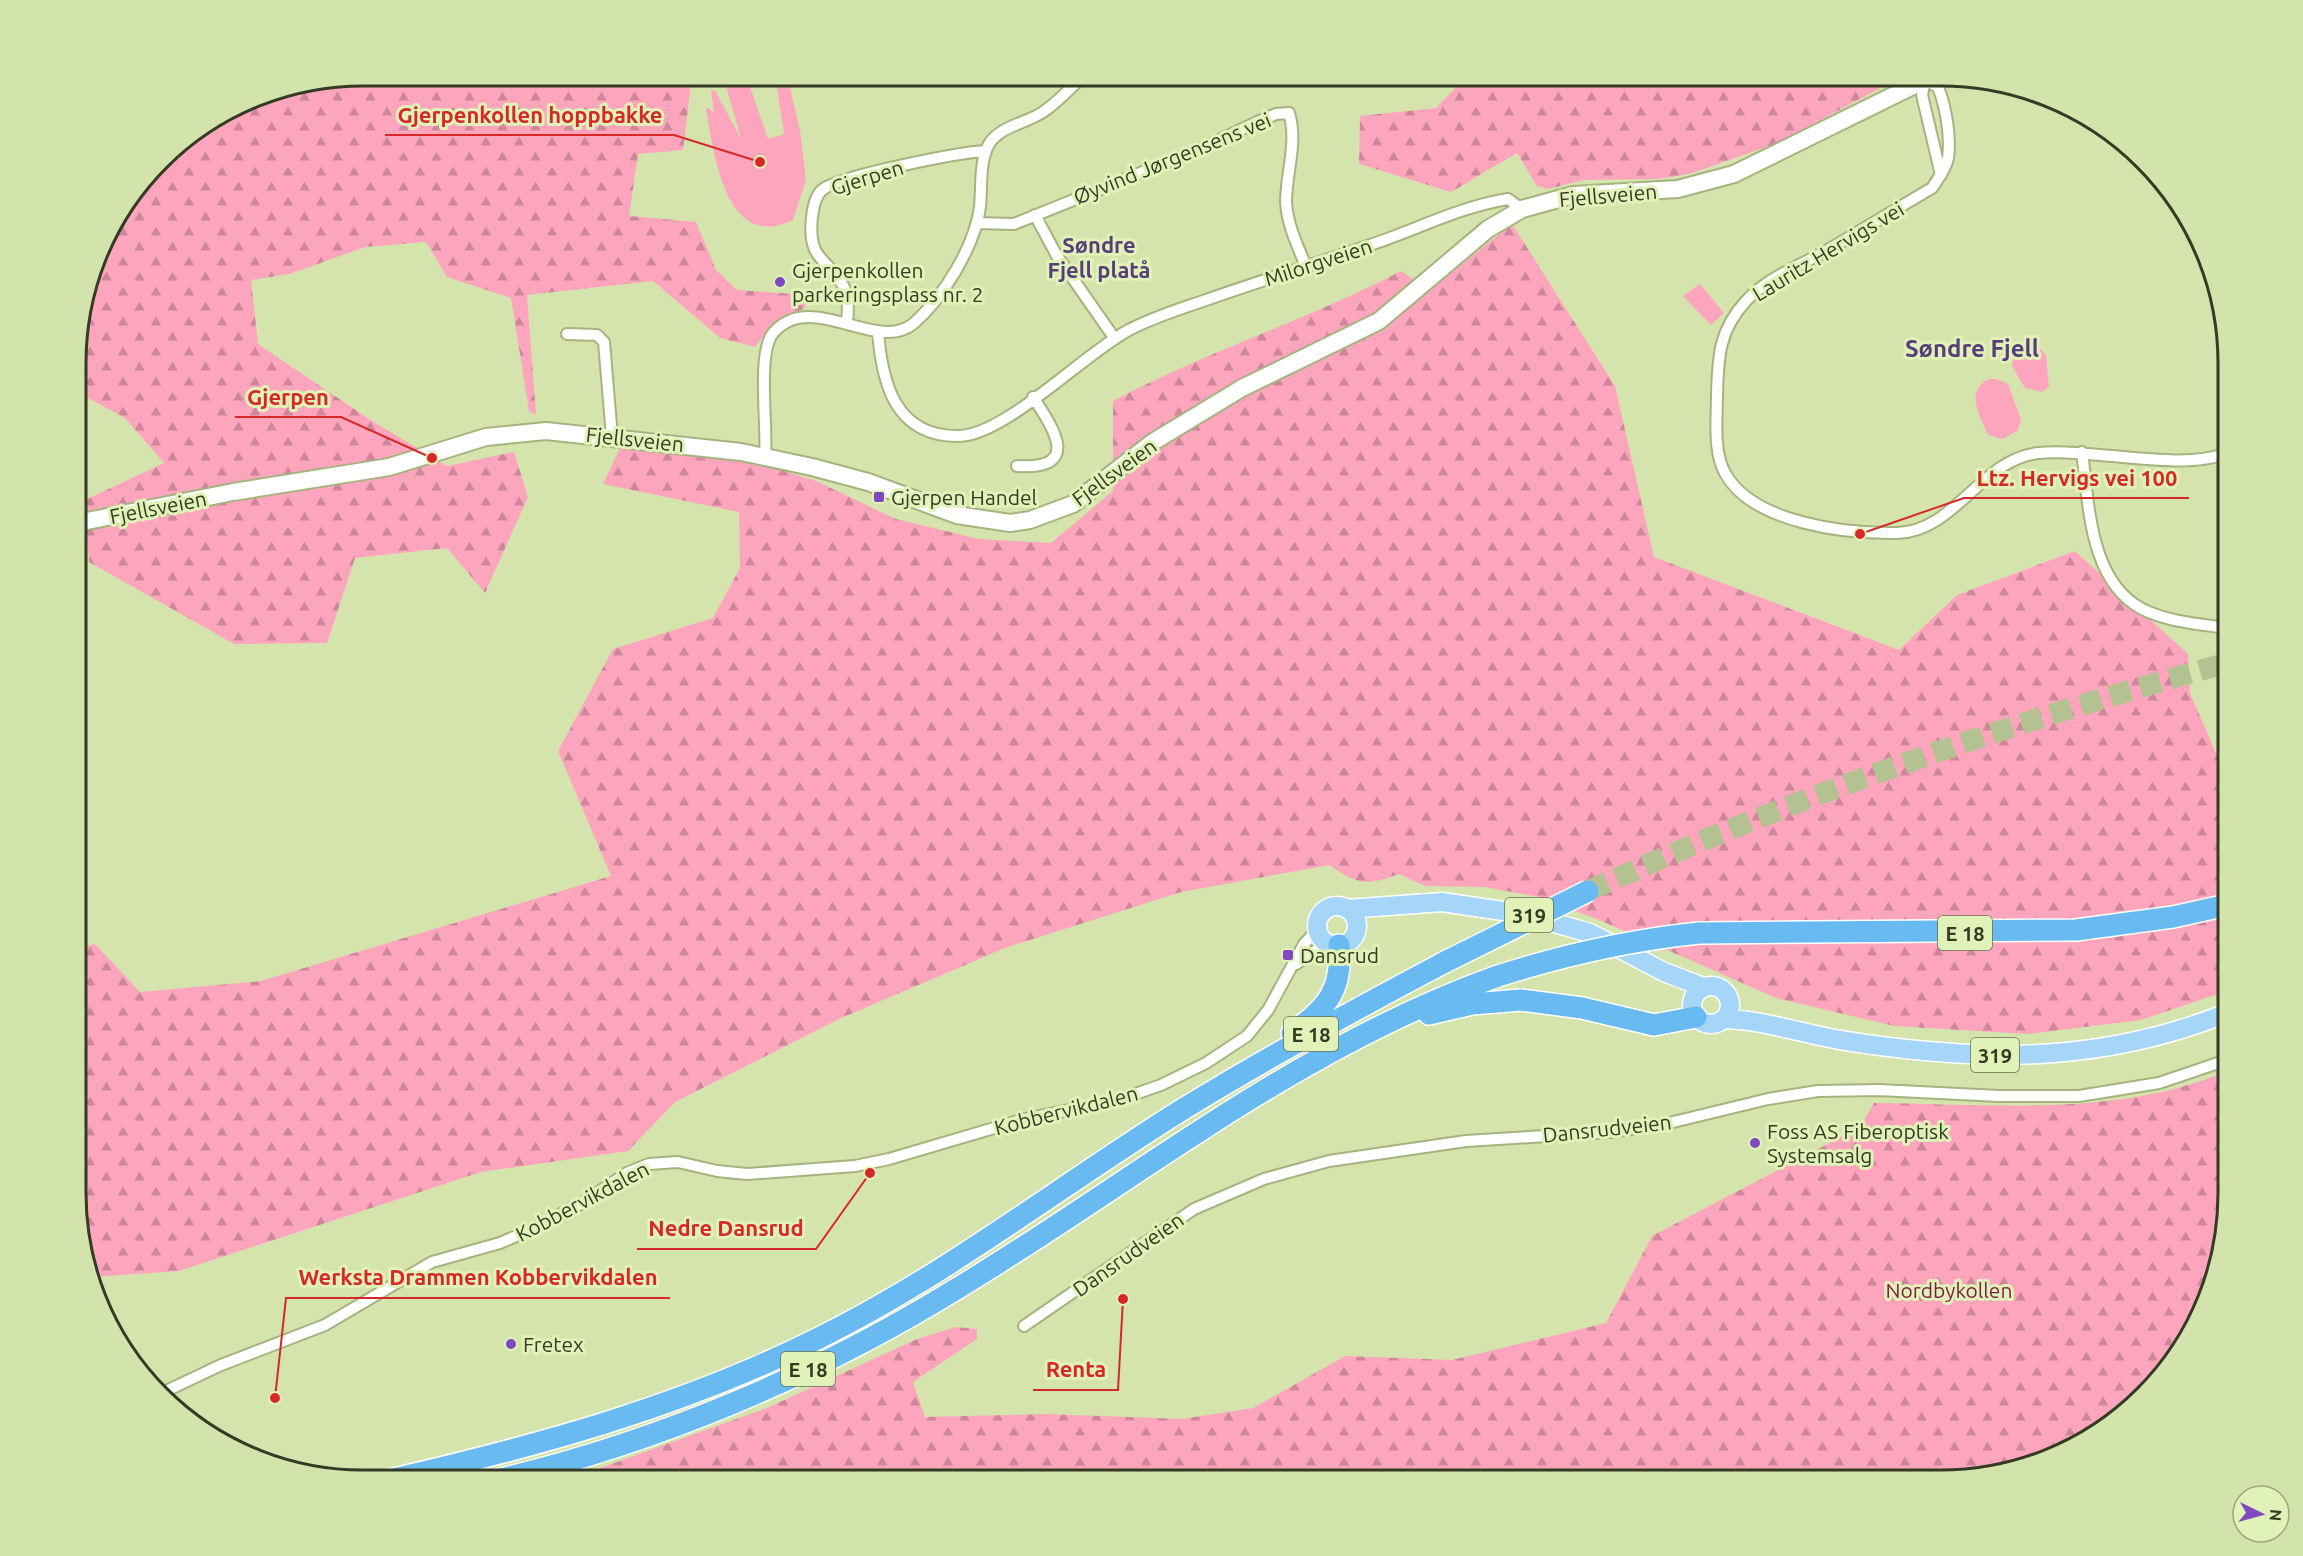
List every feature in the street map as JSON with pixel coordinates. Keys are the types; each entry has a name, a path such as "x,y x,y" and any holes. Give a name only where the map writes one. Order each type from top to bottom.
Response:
{"highway":[{"name":"E 18","path":"433,1470 504,1454 589,1430 711,1387 794,1350 868,1313 945,1268 1179,1112 1300,1040 1446,962 1588,891"},
{"name":"E 18","path":"533,1470 594,1453 720,1409 827,1360 958,1289 1198,1130 1309,1062 1409,1011 1498,976 1594,949 1700,933 2076,930 2173,917 2218,907"},
{"name":"E 18","path":"1179,1112 1236,1067 1285,1038 1321,1010 1339,980 1328,939"},
{"name":"E 18","path":"1309,1062 1430,1014 1497,1001 1552,1002 1654,1025 1697,1001"}],"main road":[{"name":"Fjellsveien","path":"86,521 233,492 389,467 486,436 507,432 546,430 612,436 765,457 868,482 957,515 1010,523 1045,516 1073,504 1153,442 1213,404 1268,374 1322,351 1378,321 1488,229 1522,209 1574,195 1678,189 1734,174 1912,86"},
{"name":"319","path":"1328,939 1319,918 1326,910 1336,906 1347,909 1442,902 1523,914 1590,933 1664,972 1697,1001 1710,1024 1727,1012"},
{"path":"1328,939 1352,939 1357,927 1383,907"},
{"path":"1347,909 1354,916 1357,927"},
{"name":"319","path":"1697,1001 1712,986 1721,989 1728,996 1727,1012"},
{"name":"319","path":"1727,1012 1824,1037 1884,1046 1962,1053 2040,1055 2127,1044 2173,1032 2218,1016"}],"street":[{"path":"765,457 767,423 764,362 768,340 781,326 801,319 817,318 847,322 878,332 897,332 919,317 963,257 977,223 986,151 993,139 1044,112 1072,86"},
{"path":"1927,86 1923,101 1941,175"},
{"path":"1937,86 1943,99 1948,159 1941,175"},
{"name":"Øyvind Jørgensens vei","path":"977,223 1014,224 1200,149 1276,114 1289,113 1292,123 1286,202 1289,222 1305,264"},
{"name":"Gjerpen","path":"847,322 848,297 845,286 819,257 812,240 815,205 820,193 840,182 906,164 940,159 961,152 986,151"},
{"name":"Lauritz Hervigs vei","path":"1941,175 1932,188 1773,279 1746,301 1732,321 1718,352 1718,435 1725,474 1739,492 1753,504 1770,512 1827,526 1898,533 1926,526 2013,460 2036,453 2082,452 2191,460 2218,456"},
{"name":"Milorgveien","path":"878,332 883,378 890,396 910,420 920,427 951,435 972,434 999,423 1115,339 1143,323 1486,202 1508,199 1522,209"},
{"path":"1035,215 1057,256 1115,339"},
{"path":"567,334 590,334 599,337 604,342 612,436"},
{"path":"1017,466 1041,466 1054,457 1059,449 1059,442 1048,419 1034,397"},
{"path":"2082,452 2098,551 2107,573 2124,594 2142,609 2174,620 2218,627"},
{"name":"Kobbervikdalen","path":"168,1390 221,1365 325,1324 432,1262 500,1243 537,1227 582,1203 627,1173 649,1164 678,1162 717,1171 747,1174 855,1166 889,1159 1002,1125 1137,1094 1186,1074 1247,1036 1268,1010 1304,944 1328,939"},
{"name":"Kobbervikdalen","path":"1293,966 1328,939"},
{"name":"Dansrudveien","path":"1024,1326 1194,1209 1263,1179 1329,1161 1466,1141 1610,1132 1665,1124 1768,1099 1818,1091 1879,1090 2000,1096 2079,1096 2159,1083 2218,1063"}],"green space":[{"path":"344,86 691,86 683,150 638,154 629,216 696,222 716,270 737,290 811,295 803,309 776,321 755,347 720,338 653,281 527,295 536,415 529,411 511,298 447,277 426,242 365,247 290,274 251,280 258,344 369,419 447,466 514,452 528,497 485,593 447,548 355,558 327,643 234,644 89,562 86,500 164,463 125,418 86,397 86,344 91,308 100,273 114,240 132,209 154,180 194,143 240,114 273,100 308,91"},
{"path":"726,86 750,86 768,139 784,134 777,86 790,86 800,130 806,180 793,220 770,227 752,223 738,211 727,193 713,150 706,109 709,108 714,113 711,91 715,90 741,139"},
{"path":"1457,86 1884,86 1775,144 1689,174 1657,179 1584,180 1548,189 1537,186 1517,153 1451,192 1359,164 1360,116 1436,108"},
{"path":"1512,224 1615,386 1654,557 1899,650 1957,595 2075,551 2188,654 2190,693 2216,753 2218,753 2218,994 2141,1020 2028,1034 1894,1026 1776,998 1597,919 1538,897 1485,887 1425,886 1399,874 1363,882 1348,877 1329,865 1181,892 1005,948 839,1019 675,1102 628,1151 481,1172 179,1271 98,1277 86,1212 86,946 95,944 140,992 261,981 611,876 558,751 613,649 713,618 740,568 739,512 603,484 622,444 759,463 816,481 896,519 979,539 1051,543 1113,491 1113,401 1148,383 1329,305 1401,271 1430,290"},
{"path":"1700,284 1724,313 1711,325 1683,296"},
{"path":"2041,349 2046,355 2049,387 2042,392 2025,388 2012,366 2014,358"},
{"path":"1989,379 1997,379 2008,384 2021,419 2018,430 2003,439 1988,435 1976,404 1977,390"},
{"name":"Nordbykollen","path":"2218,1074 2218,1194 2215,1230 2203,1283 2189,1316 2160,1362 2123,1402 2094,1424 2063,1442 2012,1461 1959,1470 595,1470 767,1408 917,1339 956,1327 977,1329 977,1339 913,1382 925,1417 1046,1414 1182,1419 1253,1408 1345,1356 1452,1360 1606,1323 1652,1236 1860,1127 1874,1103 2053,1105 2142,1096 2185,1086"}],"tunnel":[{"path":"1588,891 1744,824 1903,764 1983,736 2218,666"}],"place":[{"name":"Gjerpenkollen hoppbakke","path":"760,162"},
{"name":"Gjerpenkollen parkeringsplass nr. 2","path":"780,282"},
{"name":"Gjerpen","path":"432,458"},
{"name":"Gjerpen Handel","path":"879,497"},
{"name":"Ltz. Hervigs vei 100","path":"1860,534"},
{"name":"Dansrud","path":"1288,955"},
{"name":"Foss AS Fiberoptisk Systemsalg","path":"1755,1143"},
{"name":"Nedre Dansrud","path":"870,1173"},
{"name":"Renta","path":"1123,1299"},
{"name":"Fretex","path":"511,1344"},
{"name":"Werksta Drammen Kobbervikdalen","path":"275,1398"}],"district":[{"name":"Søndre Fjell platå","path":"1099,256"},
{"name":"Søndre Fjell","path":"1972,348"}]}
